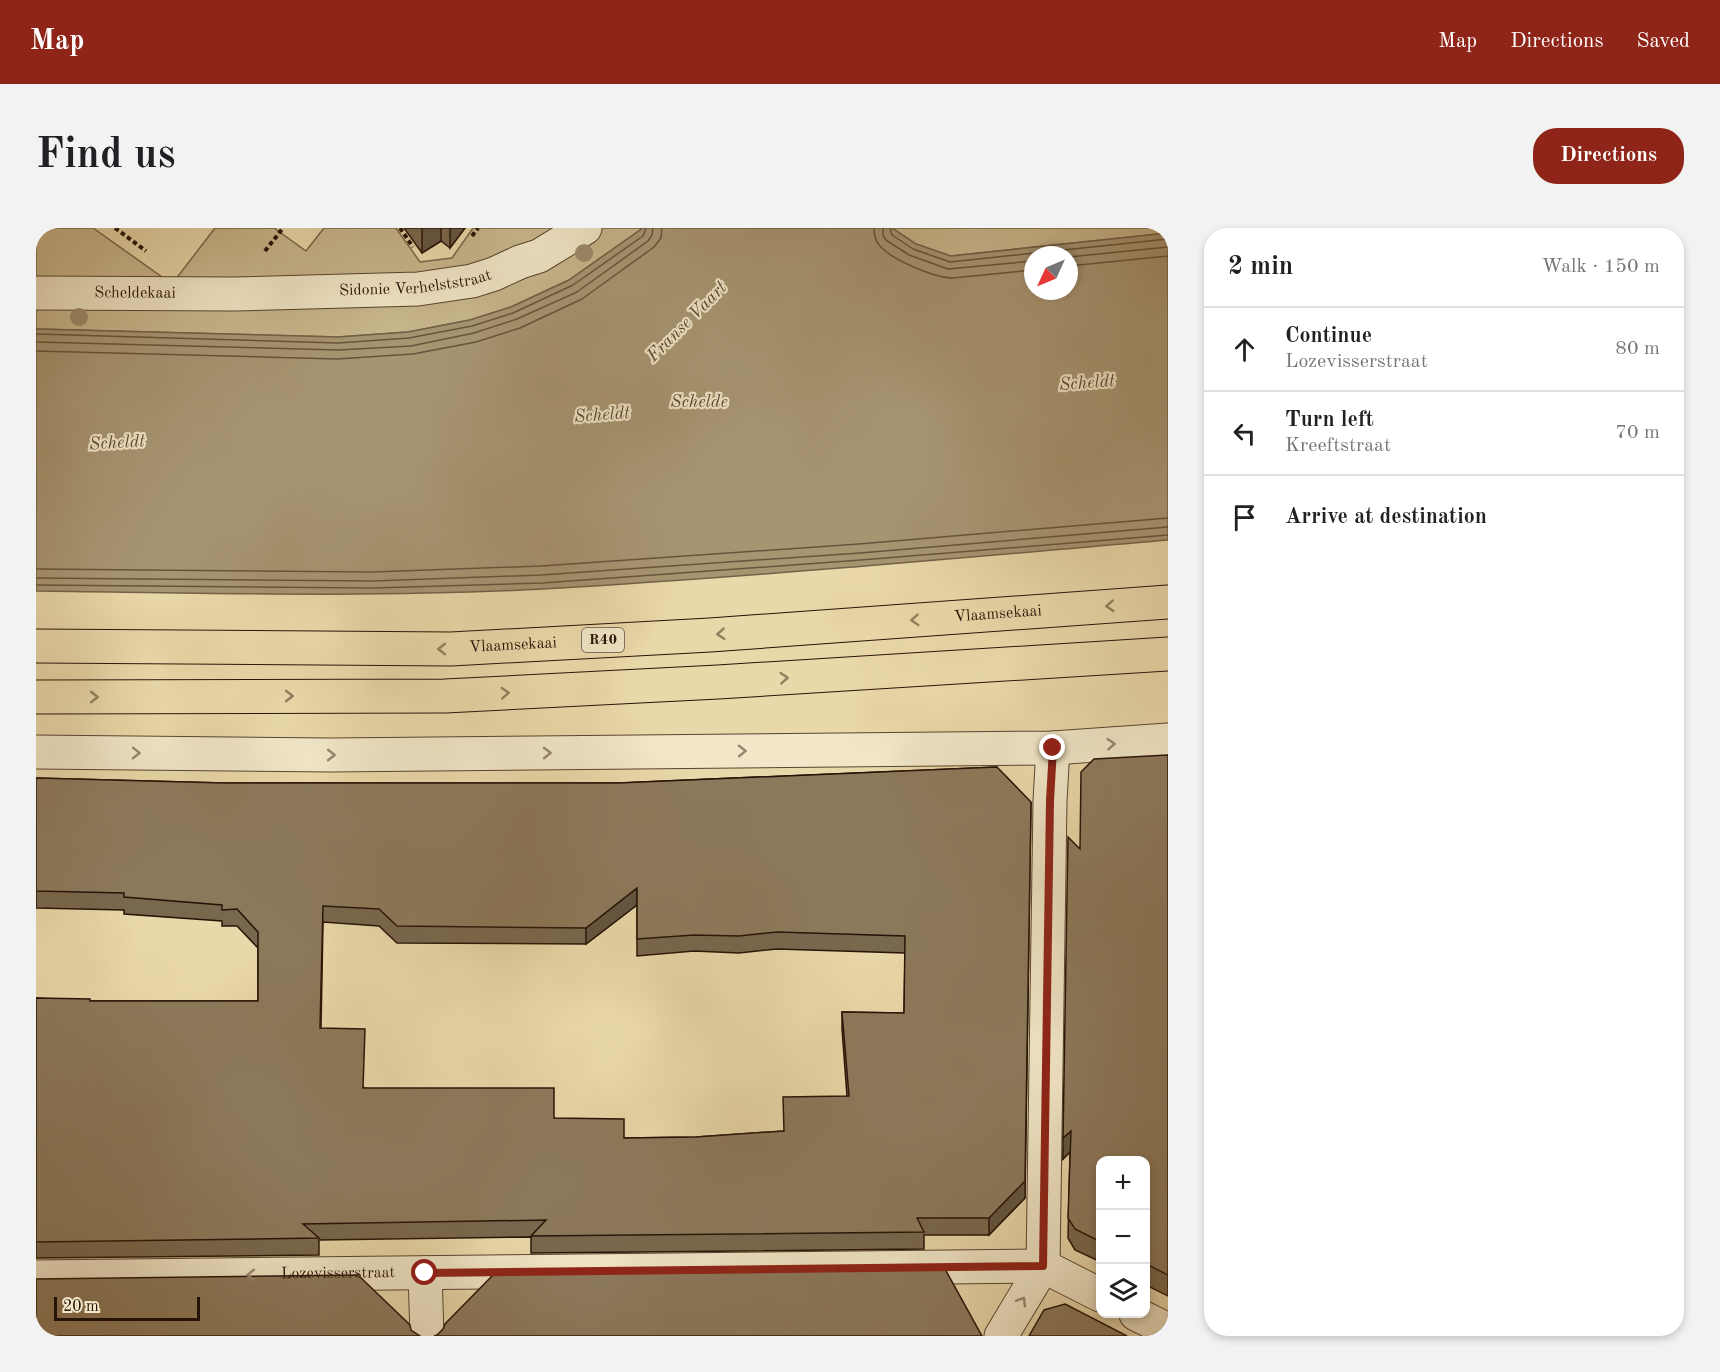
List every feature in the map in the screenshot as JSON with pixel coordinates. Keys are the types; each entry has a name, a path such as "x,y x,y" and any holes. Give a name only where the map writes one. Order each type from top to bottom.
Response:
{"main road":[{"name":"Vlaamsekaai","path":"36,646 451,649 710,635 1168,602"},
{"path":"36,697 445,696 718,682 1168,654"}],"street":[{"name":"Sidonie Verhelststraat","path":"234,294 418,289 472,281 539,256 585,228"},
{"name":"Scheldekaai","path":"36,293 234,294"},
{"path":"36,752 331,755 1053,748 1168,740"},
{"path":"1001,1336 1043,1266 1053,748"},
{"name":"Lozevisserstraat","path":"36,1277 1043,1266 1096,1292"},
{"path":"425,1273 427,1336"},
{"path":"1144,1318 1168,1330"}],"shaded area":[{"path":"36,228 93,228 172,284 215,228 274,228 306,251 324,228 396,228 420,262 452,258 473,228 643,228 569,280 511,307 470,320 408,332 338,337 36,329"},
{"path":"892,228 1168,228 1168,233 1045,246 1024,246 1024,248 950,256 916,244"}],"water":[{"name":"Schelde","path":"643,228 892,228 916,244 951,256 1024,248 1024,300 1078,300 1078,246 1045,246 1168,233 1168,540 778,573 480,592 226,594 36,591 36,329 338,337 408,332 470,320 511,307 569,280"}],"building":[{"path":"1168,755 1168,1275 1150,1266 1150,1156 1096,1156 1096,1240 1075,1229 1068,1218 1071,1131 1063,1138 1068,837 1080,849 1081,772 1094,759"},
{"path":"997,767 1031,802 1025,1181 989,1218 917,1218 924,1232 531,1236 546,1220 303,1224 319,1238 36,1242 36,998 90,999 90,1001 258,1001 258,932 237,909 222,910 222,905 124,897 124,893 36,891 36,778 224,783 618,783","holes":["637,888 637,939 694,935 739,936 777,932 905,936 904,1013 842,1012 849,1096 783,1097 784,1131 696,1137 624,1138 624,1119 554,1118 554,1088 363,1088 365,1029 320,1028 323,906 379,909 397,926 586,928"]},
{"path":"945,1269 982,1336 434,1336 494,1274"},
{"path":"358,1275 410,1325 411,1330 420,1336 36,1336 36,1279"},
{"path":"1065,1304 1127,1336 1029,1336 1044,1310"}],"route":[{"path":"425,1273 1043,1266 1050,801 1053,748"}],"water label":[{"name":"Franse Vaart","path":"687,322"},
{"name":"Scheldt","path":"1087,383"},
{"name":"Scheldt","path":"602,415"},
{"name":"Scheldt","path":"117,443"}]}
